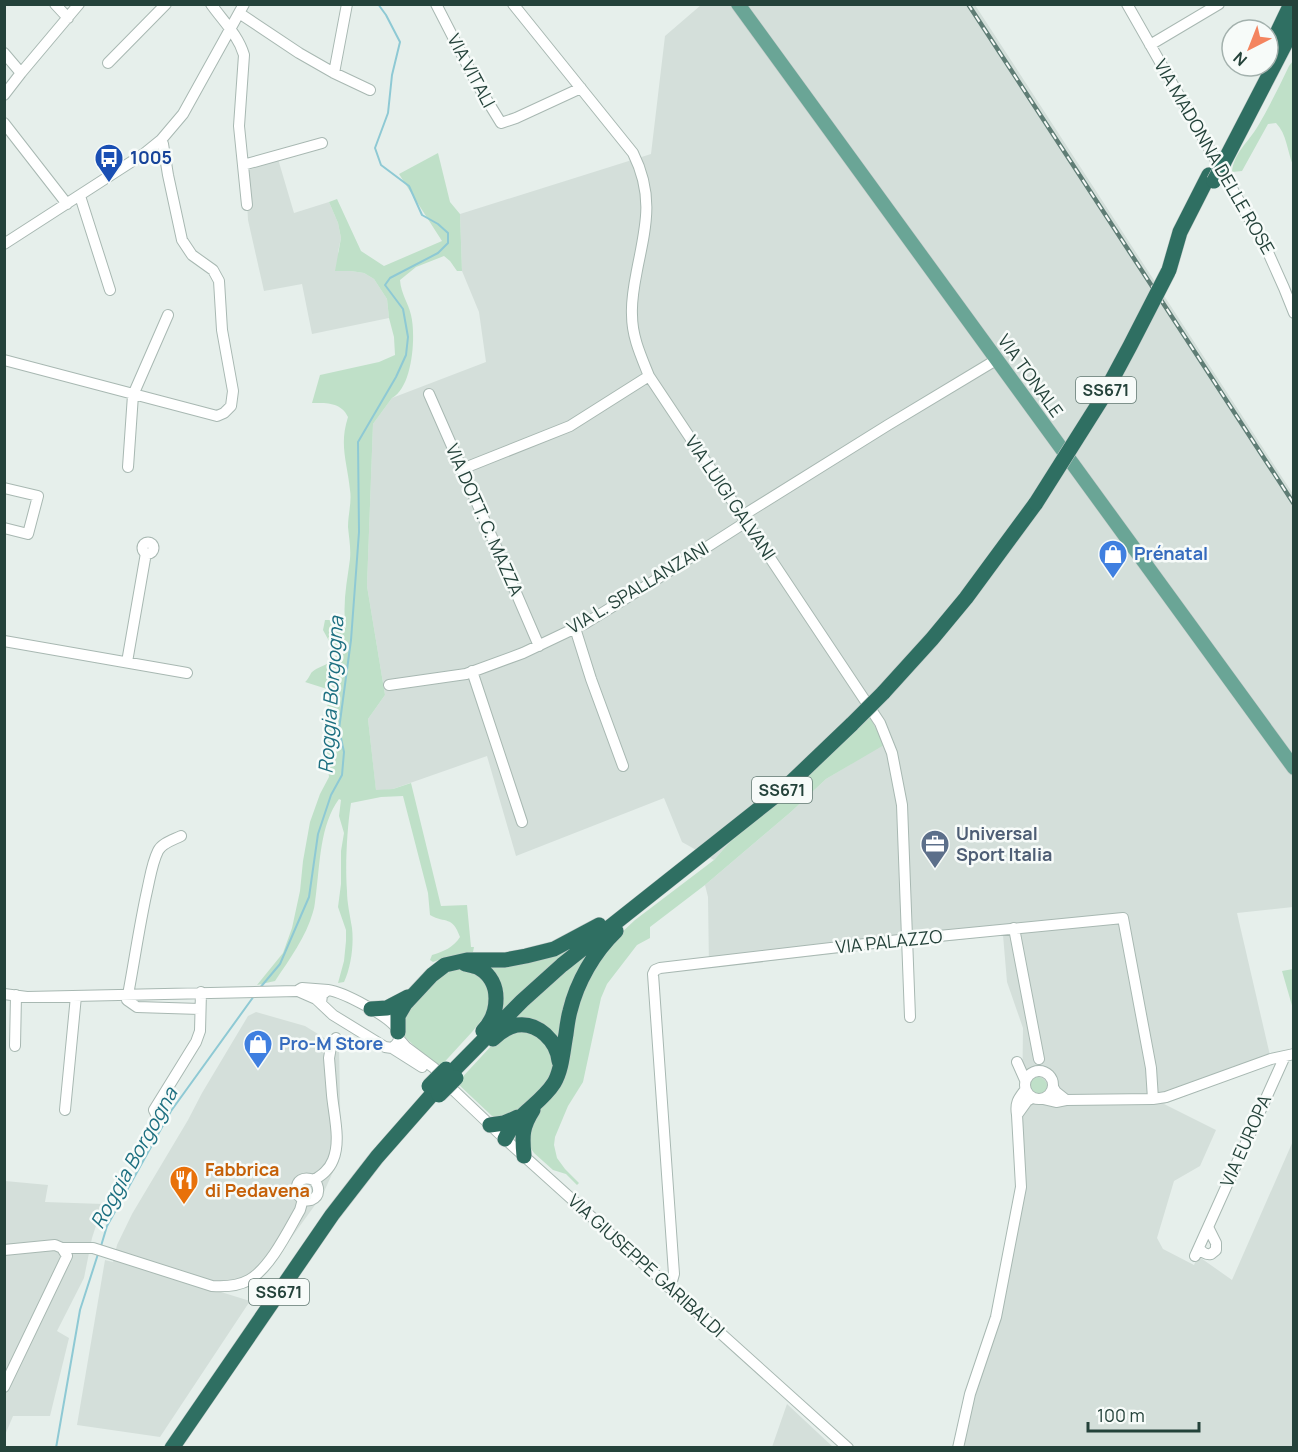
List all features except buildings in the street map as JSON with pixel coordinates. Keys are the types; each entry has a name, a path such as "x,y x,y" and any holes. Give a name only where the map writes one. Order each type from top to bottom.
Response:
{"highway":[{"path":"1280,27 1291,4"},
{"name":"SS671","path":"172,1448 332,1215 391,1140 443,1082 522,1001 562,965 784,789 883,693 945,623 997,558 1036,503 1101,400 1131,346 1212,178 1293,27"},
{"path":"1222,159 1239,143 1293,48"},
{"name":"SS671","path":"1222,159 1257,78"},
{"path":"371,1010 387,1008 404,1000 445,965 467,960 505,960 554,948 591,930 708,850"},
{"path":"505,1139 510,1128 522,1121 554,1083 560,1067 570,1011 578,988 598,951 608,938 708,850"},
{"path":"443,1082 490,1023 497,999 495,988 489,977 479,969 456,962"},
{"path":"396,1040 398,1016 413,994"},
{"path":"443,1082 493,1038 518,1025 531,1027 544,1033 554,1043 559,1053 560,1067"},
{"path":"490,1125 522,1121"},
{"path":"522,1121 524,1156"}],"main road":[{"name":"VIA TONALE","path":"738,4 1293,768"}],"street":[{"path":"55,4 68,18"},
{"path":"4,95 79,4"},
{"path":"108,63 166,4"},
{"path":"211,4 235,34 244,54 239,126 247,205"},
{"path":"334,73 347,4"},
{"name":"VIA VITALI","path":"436,4 477,84 501,123 581,88"},
{"name":"VIA LUIGI GALVANI","path":"513,4 633,153 643,177 647,205 645,236 633,291 632,316 636,346 649,376 880,723 892,753 902,805 910,1017"},
{"name":"VIA MADONNA DELLE ROSE","path":"1127,4 1267,250 1293,313"},
{"path":"1150,45 1219,4"},
{"path":"4,244 145,153 161,140 183,114 242,9 298,53 369,90"},
{"path":"4,53 21,73"},
{"path":"4,123 67,204"},
{"path":"4,360 217,416 231,406 233,391 222,330 219,281 213,270 192,255 182,240 161,140"},
{"path":"243,165 322,142"},
{"path":"80,196 110,290"},
{"path":"128,467 133,395 168,315"},
{"name":"VIA L. SPALLANZANI","path":"389,685 466,674 523,653 585,623 646,586 879,430 996,360"},
{"path":"462,469 570,426 649,376"},
{"name":"VIA DOTT. C. MAZZA","path":"429,394 538,645"},
{"path":"4,488 38,496 28,534 4,528"},
{"path":"127,662 146,553"},
{"path":"575,628 591,680 623,766"},
{"path":"4,641 187,673"},
{"path":"472,671 522,822"},
{"path":"181,836 159,849 151,872 127,1000 137,1007 200,1009"},
{"name":"VIA PALAZZO","path":"668,1287 674,1274 653,974 660,968 908,939 1123,918 1151,1068 1153,1099"},
{"path":"1014,928 1039,1059 1033,1083"},
{"name":"VIA GIUSEPPE GARIBALDI","path":"297,991 302,988 338,992 391,1024 396,1040 434,1068 443,1082 505,1139 848,1448"},
{"path":"321,1003 322,995 328,990"},
{"name":"VIA GIUSEPPE GARIBALDI","path":"10,995 27,997 297,991 311,996 328,1012 385,1047 396,1040"},
{"path":"157,1116 154,1110 196,1042 200,1031 201,992"},
{"path":"10,995 15,1046"},
{"path":"65,1110 76,996"},
{"path":"314,1180 327,1171 336,1149 329,1058 338,1029 333,1015"},
{"path":"336,1038 356,1029"},
{"path":"1033,1083 1056,1102 1153,1099 1166,1097 1271,1059 1289,1055"},
{"name":"VIA EUROPA","path":"1208,1227 1216,1243 1216,1250 1211,1254 1197,1252 1208,1227 1289,1055"},
{"path":"958,1448 972,1386 996,1317 1020,1187 1016,1107 1019,1098 1033,1083 1048,1075 1056,1092 1066,1100"},
{"path":"1033,1083 1050,1095 1053,1087"},
{"path":"303,1179 314,1180 318,1186 318,1193 314,1198 303,1199 297,1194 297,1184 303,1179"},
{"path":"4,1250 55,1245 62,1248 93,1248 212,1287 229,1287 248,1280 263,1269 300,1210 303,1199"},
{"path":"4,1387 67,1256 62,1248"}],"shaded area":[{"path":"701,5 975,5 1293,494 1293,907 1237,913 1272,1064 1164,1104 1216,1130 1200,1166 1174,1181 1157,1238 1163,1249 1194,1265 1198,1256 1232,1280 1293,1141 1293,1447 956,1447 1026,1189 1022,1106 1023,1028 1007,982 1003,935 709,968 708,897 705,885 826,779 851,764 869,718 813,772 728,844 714,860 682,842 664,798 516,856 487,756 393,789 376,791 368,719 385,695 367,586 373,424 392,398 486,362 479,312 462,271 460,214 651,154 665,36"},
{"path":"278,159 294,213 329,202 338,223 341,238 338,252 351,271 364,273 374,279 387,299 389,318 312,334 302,284 264,291 248,220 246,183 249,170"},
{"path":"256,1012 305,1026 339,1047 341,1154 323,1194 265,1274 249,1287 221,1292 250,1301 160,1437 77,1425 105,1260 113,1262 117,1245 132,1214 248,1016"},
{"path":"5,1181 48,1185 45,1202 103,1204 92,1238 84,1278 57,1331 69,1338 50,1416 13,1416 5,1435"},
{"path":"787,1404 833,1447 772,1447"}],"green space":[{"path":"1293,61 1293,165 1285,137 1276,123 1268,124 1242,171 1232,172 1238,153 1258,126"},
{"path":"438,153 450,202 460,214 462,271 457,271 444,256 416,267 400,280 411,315 413,347 405,383 373,424 367,586 385,695 368,719 376,790 393,789 411,783 441,906 467,905 473,952 433,962 430,960 432,955 448,949 460,937 451,923 430,915 428,893 403,796 381,797 351,803 346,870 353,935 352,949 344,982 338,983 346,941 346,930 338,907 344,833 339,816 341,800 339,799 324,832 314,908 310,921 297,948 275,981 257,985 283,953 292,928 310,822 329,777 326,749 329,699 327,689 305,682 311,673 331,661 336,654 337,649 323,630 325,620 333,620 346,628 345,602 350,555 348,527 350,495 344,436 348,417 337,406 328,403 312,403 320,375 379,362 395,355 387,299 374,279 364,273 335,271 341,238 338,223 329,202 337,199 361,251 384,266 442,241 399,174"},
{"path":"870,717 884,745 826,779 705,885 650,927 650,938 637,945 607,984 601,998 583,1082 568,1106 555,1137 557,1158 579,1183 577,1185 566,1174 553,1170 534,1153 528,1144 531,1118 559,1088 565,1077 569,1030 590,974 620,934 635,920 714,860 728,844"},
{"path":"584,939 501,1013 482,966"},
{"path":"597,943 558,1042 509,1022"},
{"path":"458,967 479,975 490,986 489,1011 438,1069 402,1034 401,1015 436,977"},
{"path":"1294,969 1293,1009 1282,971"},
{"path":"531,1031 552,1050 554,1066 552,1076 541,1091 502,1120 492,1116 457,1083 504,1032"},
{"path":"1038,1077 1044,1080 1047,1086 1044,1092 1038,1095 1032,1092 1029,1086 1032,1080"}],"waterway":[{"name":"Roggia Borgogna","path":"259,989 280,964 309,897 318,834 331,795 342,775 344,752 339,729 351,640 359,532 358,442 396,377 406,355 408,337 403,309 385,285 390,278 438,253 448,243 448,233 422,215 409,186 381,165 375,148 388,113 392,75 400,42 378,4"},
{"name":"Roggia Borgogna","path":"101,1246 107,1226 171,1111 254,996"},
{"name":"Roggia Borgogna","path":"56,1448 80,1310 98,1254"}],"railway":[{"path":"968,4 1294,504"}],"place":[{"name":"1005","path":"109,184"},
{"name":"Prénatal","path":"1113,580"},
{"name":"Universal Sport Italia","path":"935,870"},
{"name":"Pro-M Store","path":"258,1070"},
{"name":"Fabbrica di Pedavena","path":"184,1206"}]}
